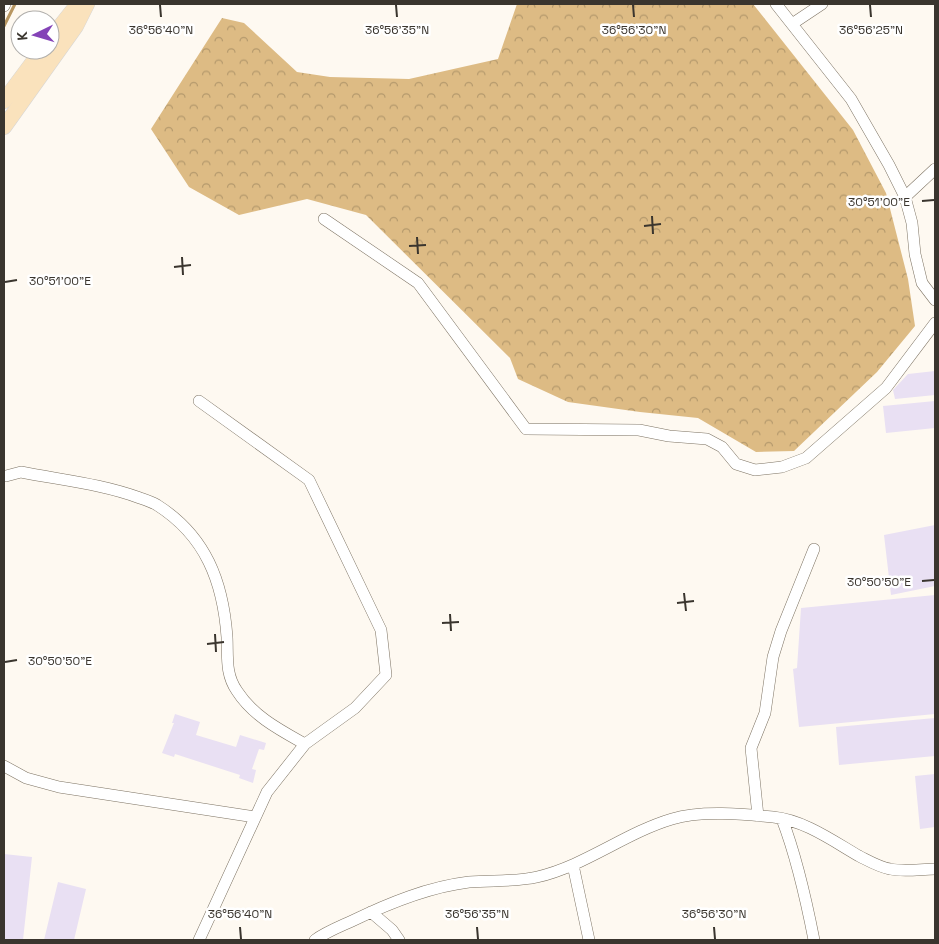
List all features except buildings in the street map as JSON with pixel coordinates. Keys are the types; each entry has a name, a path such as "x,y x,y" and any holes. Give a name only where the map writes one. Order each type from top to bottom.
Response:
{"main road":[{"path":"60,26 78,4"},
{"path":"4,127 76,26 87,4"},
{"path":"4,101 35,60"}],"street":[{"path":"792,24 822,4"},
{"path":"777,5 851,99 889,165 905,197 912,223 915,254 922,283 935,300"},
{"path":"905,197 935,169"},
{"path":"324,218 418,283 526,430 639,430 669,436 707,438 722,447 736,464 755,470 782,467 806,458 886,388 935,324"},
{"path":"199,940 267,792 305,744 355,708 386,675 381,630 309,480 200,401"},
{"path":"6,476 22,472 120,490 156,504 183,524 204,551 221,591 225,619 227,672 236,691 250,708 275,728 305,744"},
{"path":"758,816 751,748 766,713 773,658 781,631 814,549"},
{"path":"4,766 26,778 59,787 255,817"},
{"path":"315,940 371,912 418,893 441,886 537,877 573,865 635,833 672,818 698,814 782,818 813,830 873,864 891,870 935,869"},
{"path":"782,818 803,886 814,940"},
{"path":"573,865 589,940"},
{"path":"371,912 392,930 399,940"}],"green space":[{"path":"517,4 753,4 853,130 886,193 908,279 915,326 877,372 794,451 756,452 698,418 568,402 518,379 510,358 366,215 307,199 239,215 189,187 151,129 222,18 244,23 297,72 330,77 409,79 498,59"}],"waterway":[{"path":"4,26 15,4"}]}
